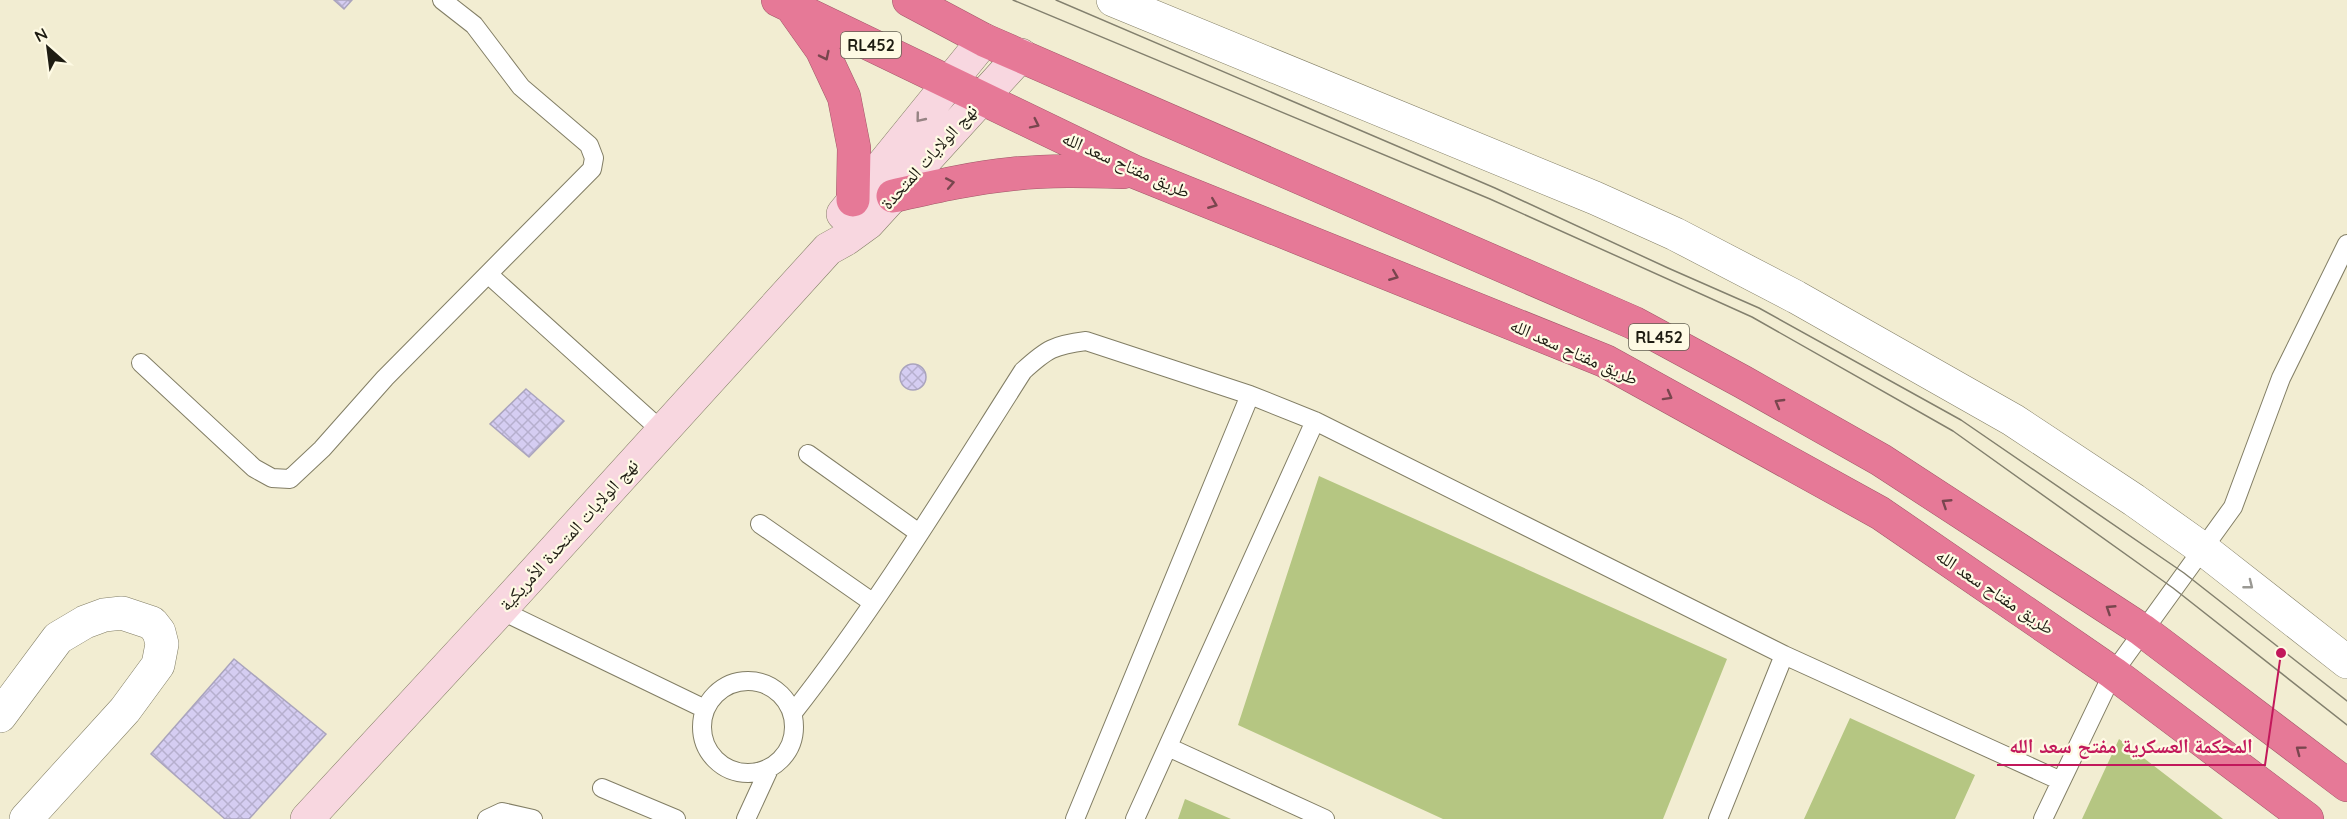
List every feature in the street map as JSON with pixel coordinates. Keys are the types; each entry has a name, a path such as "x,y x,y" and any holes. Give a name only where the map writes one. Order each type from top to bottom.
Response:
{"highway":[{"name":"RL452","path":"909,0 984,40 1634,323 1881,460 2142,630 2347,785"},
{"name":"طريق مفتاح سعد الله","path":"785,4 1135,172 1605,361 1880,513 2113,673 2307,819"},
{"path":"785,4 822,50 844,97 854,148 853,200"},
{"path":"893,196 953,182 1013,174 1074,171 1135,172"}],"street":[{"path":"1113,0 1411,122 1675,234 1797,297 2013,420 2134,500 2203,549 2347,662"},
{"path":"828,249 837,225 853,200 984,40"},
{"name":"نهج الولايات المتحدة","path":"828,249 868,223 1021,55"},
{"name":"نهج الولايات المتحدة الأمريكية","path":"307,819 828,249"},
{"path":"0,716 58,638 71,630 104,615 122,613 152,622 159,632 162,644 158,665 125,710 26,819"}],"lane":[{"path":"141,363 254,468 272,478 290,479 322,449 385,378 592,169 594,158 589,145 521,87 474,25 442,0"},
{"path":"2043,819 2113,673 2233,507 2281,378 2347,244"},
{"path":"488,274 663,432"},
{"path":"792,714 821,678 919,533 1023,371 1043,353 1062,344 1086,341 1250,395 1316,421 1784,655 2061,781"},
{"path":"1075,819 1250,395"},
{"path":"1135,819 1316,421"},
{"path":"808,454 919,533"},
{"path":"760,524 872,602"},
{"path":"500,610 705,709"},
{"path":"1718,819 1784,655"},
{"path":"742,681 758,682 773,688 785,699 792,714 794,730 790,745 782,759 769,769 753,773 737,773 722,766 710,755 703,741 701,725 705,709 714,695 727,686 742,681"},
{"path":"1168,747 1325,819"},
{"path":"746,819 769,769"},
{"path":"602,788 676,819"},
{"path":"487,819 502,812 532,819"}],"green space":[{"path":"1319,476 1727,659 1663,819 1443,819 1238,725"},
{"path":"1850,718 1975,775 1955,819 1804,819"},
{"path":"2119,739 2223,819 2082,819"},
{"path":"1185,799 1231,819 1178,819"}],"building":[{"path":"334,0 352,0 344,9"},
{"path":"913,364 922,368 926,377 922,386 913,390 904,386 900,377 904,368"},
{"path":"526,389 564,421 529,457 490,424"},
{"path":"234,659 326,734 249,819 225,819 151,754"}],"tram line":[{"path":"1013,0 1490,199 1752,317 1953,431 2173,588 2347,725"},
{"path":"1056,0 1495,188 1759,308 1961,420 2184,573 2347,701"}],"place":[{"name":"المحكمة العسكرية مفتح سعد الله","path":"2281,653"}]}
